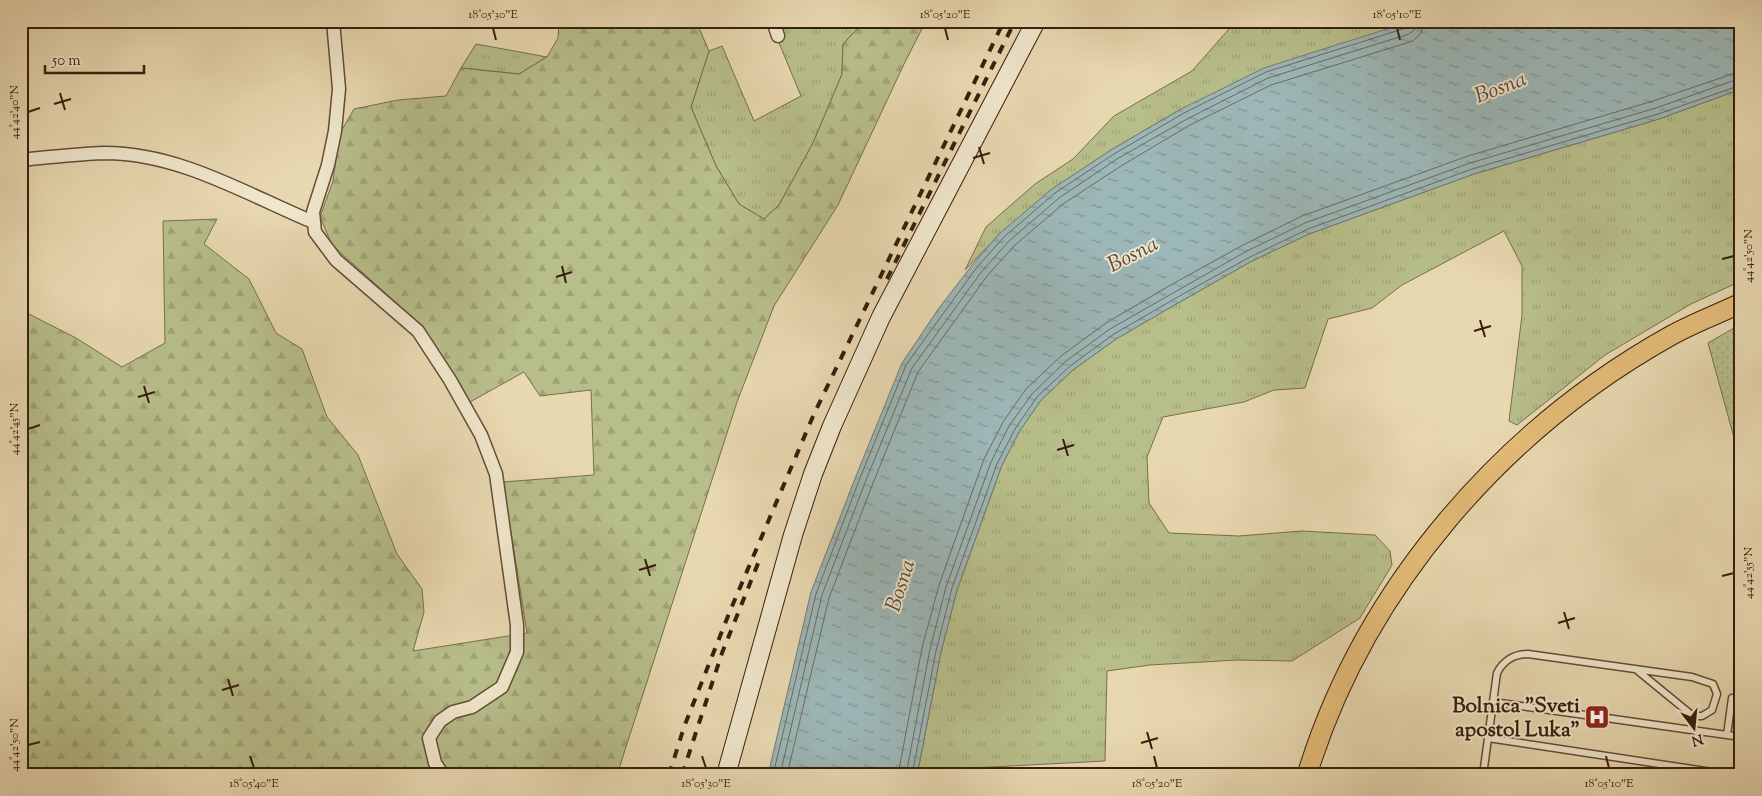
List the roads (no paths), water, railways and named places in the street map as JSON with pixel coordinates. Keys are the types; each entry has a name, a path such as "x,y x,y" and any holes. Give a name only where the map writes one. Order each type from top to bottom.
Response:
{"main road":[{"path":"726,775 793,535 812,474 881,317 1036,21"},
{"path":"1306,775 1336,698 1372,626 1410,567 1478,486 1504,458 1558,412 1613,372 1673,335 1741,303"}],"street":[{"path":"333,21 338,90 335,131 328,165 314,205 313,222 315,232 322,244 336,260 418,332 450,380 480,435 496,474 517,625 517,652 502,687 472,707 453,712 440,721 429,738 435,762 443,775"},
{"path":"773,21 778,36"},
{"path":"21,160 106,153 154,159 239,187 278,208 313,222"}],"lane":[{"path":"1483,775 1497,673 1506,660 1522,654 1638,671 1692,676 1713,684 1717,694 1712,710 1702,716 1693,716 1638,671"},
{"path":"1727,736 1732,698 1741,699"},
{"path":"1493,702 1741,738"},
{"path":"1488,738 1732,775"}],"water":[{"name":"Bosna","path":"1412,21 1741,21 1741,89 1659,119 1474,174 1309,234 1252,261 1116,339 1073,370 1041,400 1019,432 1002,465 957,590 941,652 917,775 768,775 811,592 856,476 902,363 939,308 973,264 1000,233 1052,189 1111,150 1181,109 1264,68"}],"railway":[{"path":"669,775 684,727 730,611 814,414 1004,21"},
{"path":"887,279 1015,21"},
{"path":"682,775 722,653 761,556"}],"place":[{"name":"Bolnica \"Sveti apostol Luka\"","path":"1597,717"}]}
